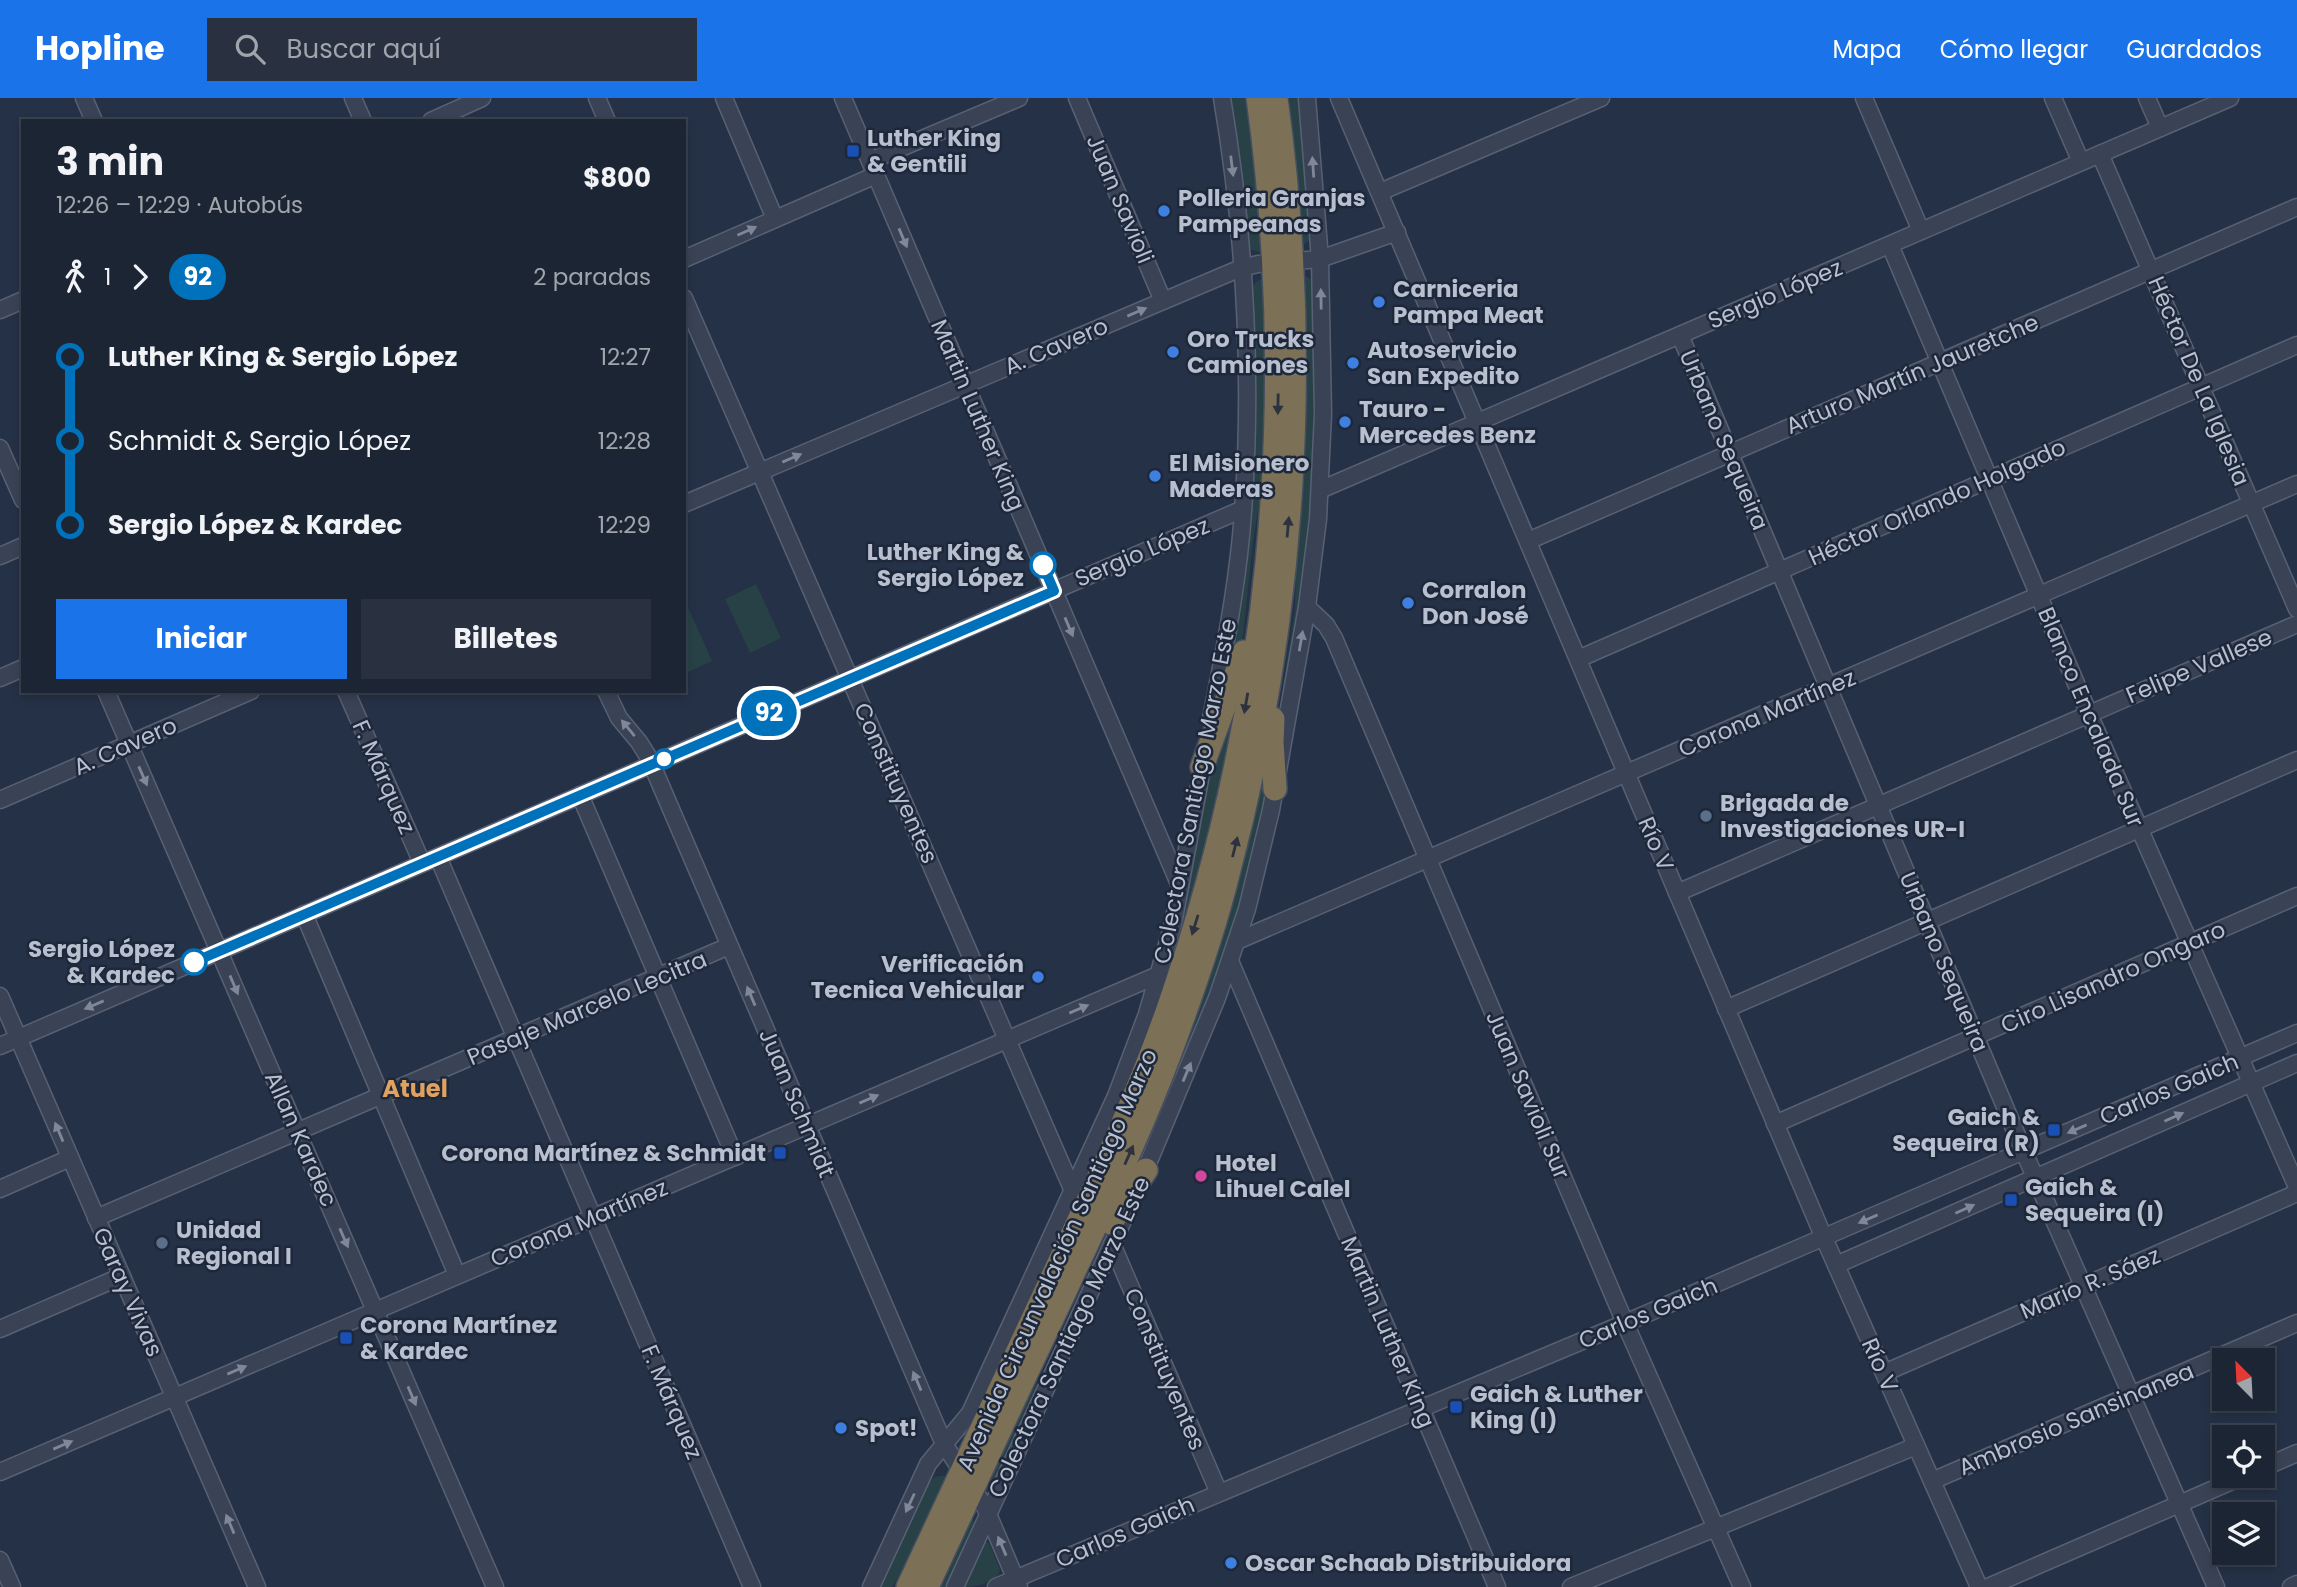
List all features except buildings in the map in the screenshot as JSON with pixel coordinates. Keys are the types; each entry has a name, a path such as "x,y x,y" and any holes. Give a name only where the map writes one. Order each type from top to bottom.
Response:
{"highway":[{"name":"Avenida Circunvalación Santiago Marzo","path":"908,1587 923,1553 1006,1416 1131,1151 1170,1053 1211,934 1231,863 1252,773 1274,652 1285,568 1295,408 1294,331 1258,98"},
{"name":"Avenida Circunvalación Santiago Marzo","path":"927,1587 967,1479 1114,1144 1165,1018 1216,853 1237,754 1262,606 1275,473 1285,177 1276,98"},
{"path":"1284,98 1285,177"},
{"path":"1202,767 1246,646 1260,530 1275,473"},
{"path":"1275,789 1272,728 1288,617 1285,568"},
{"path":"1006,1416 1051,1349 1113,1219 1146,1170"},
{"path":"899,1587 923,1553"}],"street":[{"path":"84,98 93,119"},
{"path":"353,98 362,119"},
{"path":"435,119 482,98"},
{"path":"597,98 606,119"},
{"path":"724,98 775,219"},
{"name":"Martin Luther King","path":"843,98 1180,886"},
{"path":"686,258 775,219 873,168 1019,98"},
{"name":"Juan Savioli","path":"1077,98 1163,301"},
{"name":"Colectora Santiago Marzo Este","path":"871,1587 928,1464 970,1413 1116,1097 1143,1024 1173,923 1230,619 1243,509 1247,364 1232,168 1222,98"},
{"name":"Colectora Santiago Marzo Este","path":"955,1587 1146,1170 1210,1016 1237,941 1260,860 1307,607 1320,490 1323,414 1320,259 1307,98"},
{"name":"Río V","path":"1339,98 1775,1124 1979,1587"},
{"path":"1380,192 1601,98"},
{"path":"1864,98 1922,231"},
{"path":"2053,98 2081,162"},
{"path":"2147,98 2160,128"},
{"name":"Sergio López","path":"1320,490 2230,98"},
{"name":"Héctor De La Iglesia","path":"2100,154 2297,609"},
{"name":"Arturo Martín Jauretche","path":"1528,541 2297,208"},
{"name":"A. Cavero","path":"686,503 1241,268 1320,259 1396,232"},
{"name":"Blanco Encalada Sur","path":"1890,244 2089,714 2297,1187"},
{"path":"0,310 21,301"},
{"name":"Constituyentes","path":"686,304 1073,1191"},
{"name":"Urbano Sequeira","path":"1680,335 2024,1152 2216,1587"},
{"name":"Héctor Orlando Holgado","path":"1578,659 2297,345"},
{"path":"0,448 21,495"},
{"name":"Corona Martínez","path":"1237,941 2297,484"},
{"name":"Sergio López","path":"0,1046 1243,509"},
{"path":"0,556 21,547"},
{"name":"Juan Savioli Sur","path":"1307,607 1326,625 1334,638 1625,1323 1742,1587"},
{"name":"Felipe Vallese","path":"1677,893 2297,624"},
{"path":"0,678 21,669"},
{"name":"Allan Kardec","path":"107,693 495,1587"},
{"name":"A. Cavero","path":"0,800 246,693"},
{"name":"F. Márquez","path":"347,693 515,1038 752,1587"},
{"name":"Juan Schmidt","path":"607,693 619,718 639,742 651,764 944,1444 988,1514 1017,1583"},
{"path":"1726,1009 2297,760"},
{"path":"580,795 735,1157"},
{"name":"Ciro Lisandro Ongaro","path":"1775,1124 2297,896"},
{"path":"304,914 457,1275"},
{"name":"Pasaje Marcelo Lecitra","path":"96,1218 729,946"},
{"name":"Martin Luther King","path":"1230,961 1497,1587"},
{"name":"Corona Martínez","path":"0,1472 1158,975"},
{"name":"Garay Vivas","path":"0,996 257,1587"},
{"name":"Carlos Gaich","path":"996,1587 1017,1583 1219,1493 1625,1323 2297,1033"},
{"name":"Carlos Gaich","path":"1836,1265 2297,1063"},
{"path":"0,1189 71,1158"},
{"name":"Mario R. Sáez","path":"1884,1373 2297,1194"},
{"name":"Constituyentes","path":"1112,1244 1219,1493"},
{"path":"0,1329 122,1276"},
{"name":"Ambrosio Sansinanea","path":"1931,1481 2297,1323"},
{"path":"1571,1587 1916,1446"},
{"path":"2275,1463 2297,1453"},
{"path":"1988,1587 2216,1488"},
{"path":"0,1560 12,1587"},
{"path":"2291,1587 2297,1584"}],"green space":[{"path":"1229,98 1250,98 1263,253 1252,250 1247,243"},
{"path":"1290,98 1299,98 1311,230 1309,241 1300,246 1292,168"},
{"path":"1303,275 1311,279 1314,289 1313,495 1300,604 1278,738 1275,738 1295,609"},
{"path":"1266,279 1266,458 1253,542 1243,636 1226,683 1251,292 1255,283"},
{"path":"756,584 781,638 750,653 725,599"},
{"path":"686,602 712,661 686,673"},
{"path":"1239,684 1237,716 1187,929 1096,1159 1180,926 1207,779"},
{"path":"1265,744 1265,803 1230,937 1205,1007 1145,1155 1119,1203"},
{"path":"1048,1368 992,1490 988,1491 986,1487 1018,1415"},
{"path":"948,1476 916,1547 892,1587 879,1587 926,1485 935,1477"},
{"path":"972,1516 975,1527 948,1587 936,1587"},
{"path":"984,1541 989,1543 1000,1569 999,1574 983,1584 964,1587"}],"bus line":[{"name":"92","path":"194,962 1054,591 1043,565"}],"place":[{"name":"Luther King & Gentili","path":"853,151"},
{"name":"Polleria Granjas Pampeanas","path":"1164,211"},
{"name":"Carniceria Pampa Meat","path":"1379,302"},
{"name":"Oro Trucks Camiones","path":"1173,352"},
{"name":"Autoservicio San Expedito","path":"1353,363"},
{"name":"Tauro - Mercedes Benz","path":"1345,422"},
{"name":"El Misionero Maderas","path":"1155,476"},
{"name":"Luther King & Sergio López","path":"1043,565"},
{"name":"Corralon Don José","path":"1408,603"},
{"name":"Brigada de Investigaciones UR-I","path":"1706,816"},
{"name":"Sergio López & Kardec","path":"194,962"},
{"name":"Verificación Tecnica Vehicular","path":"1038,977"},
{"name":"Gaich & Sequeira (R)","path":"2054,1130"},
{"name":"Corona Martínez & Schmidt","path":"780,1153"},
{"name":"Hotel Lihuel Calel","path":"1201,1176"},
{"name":"Gaich & Sequeira (I)","path":"2011,1200"},
{"name":"Unidad Regional I","path":"162,1243"},
{"name":"Corona Martínez & Kardec","path":"346,1338"},
{"name":"Gaich & Luther King (I)","path":"1456,1407"},
{"name":"Spot!","path":"841,1428"},
{"name":"Oscar Schaab Distribuidora","path":"1231,1563"}],"district":[{"name":"Atuel","path":"415,1089"}]}
